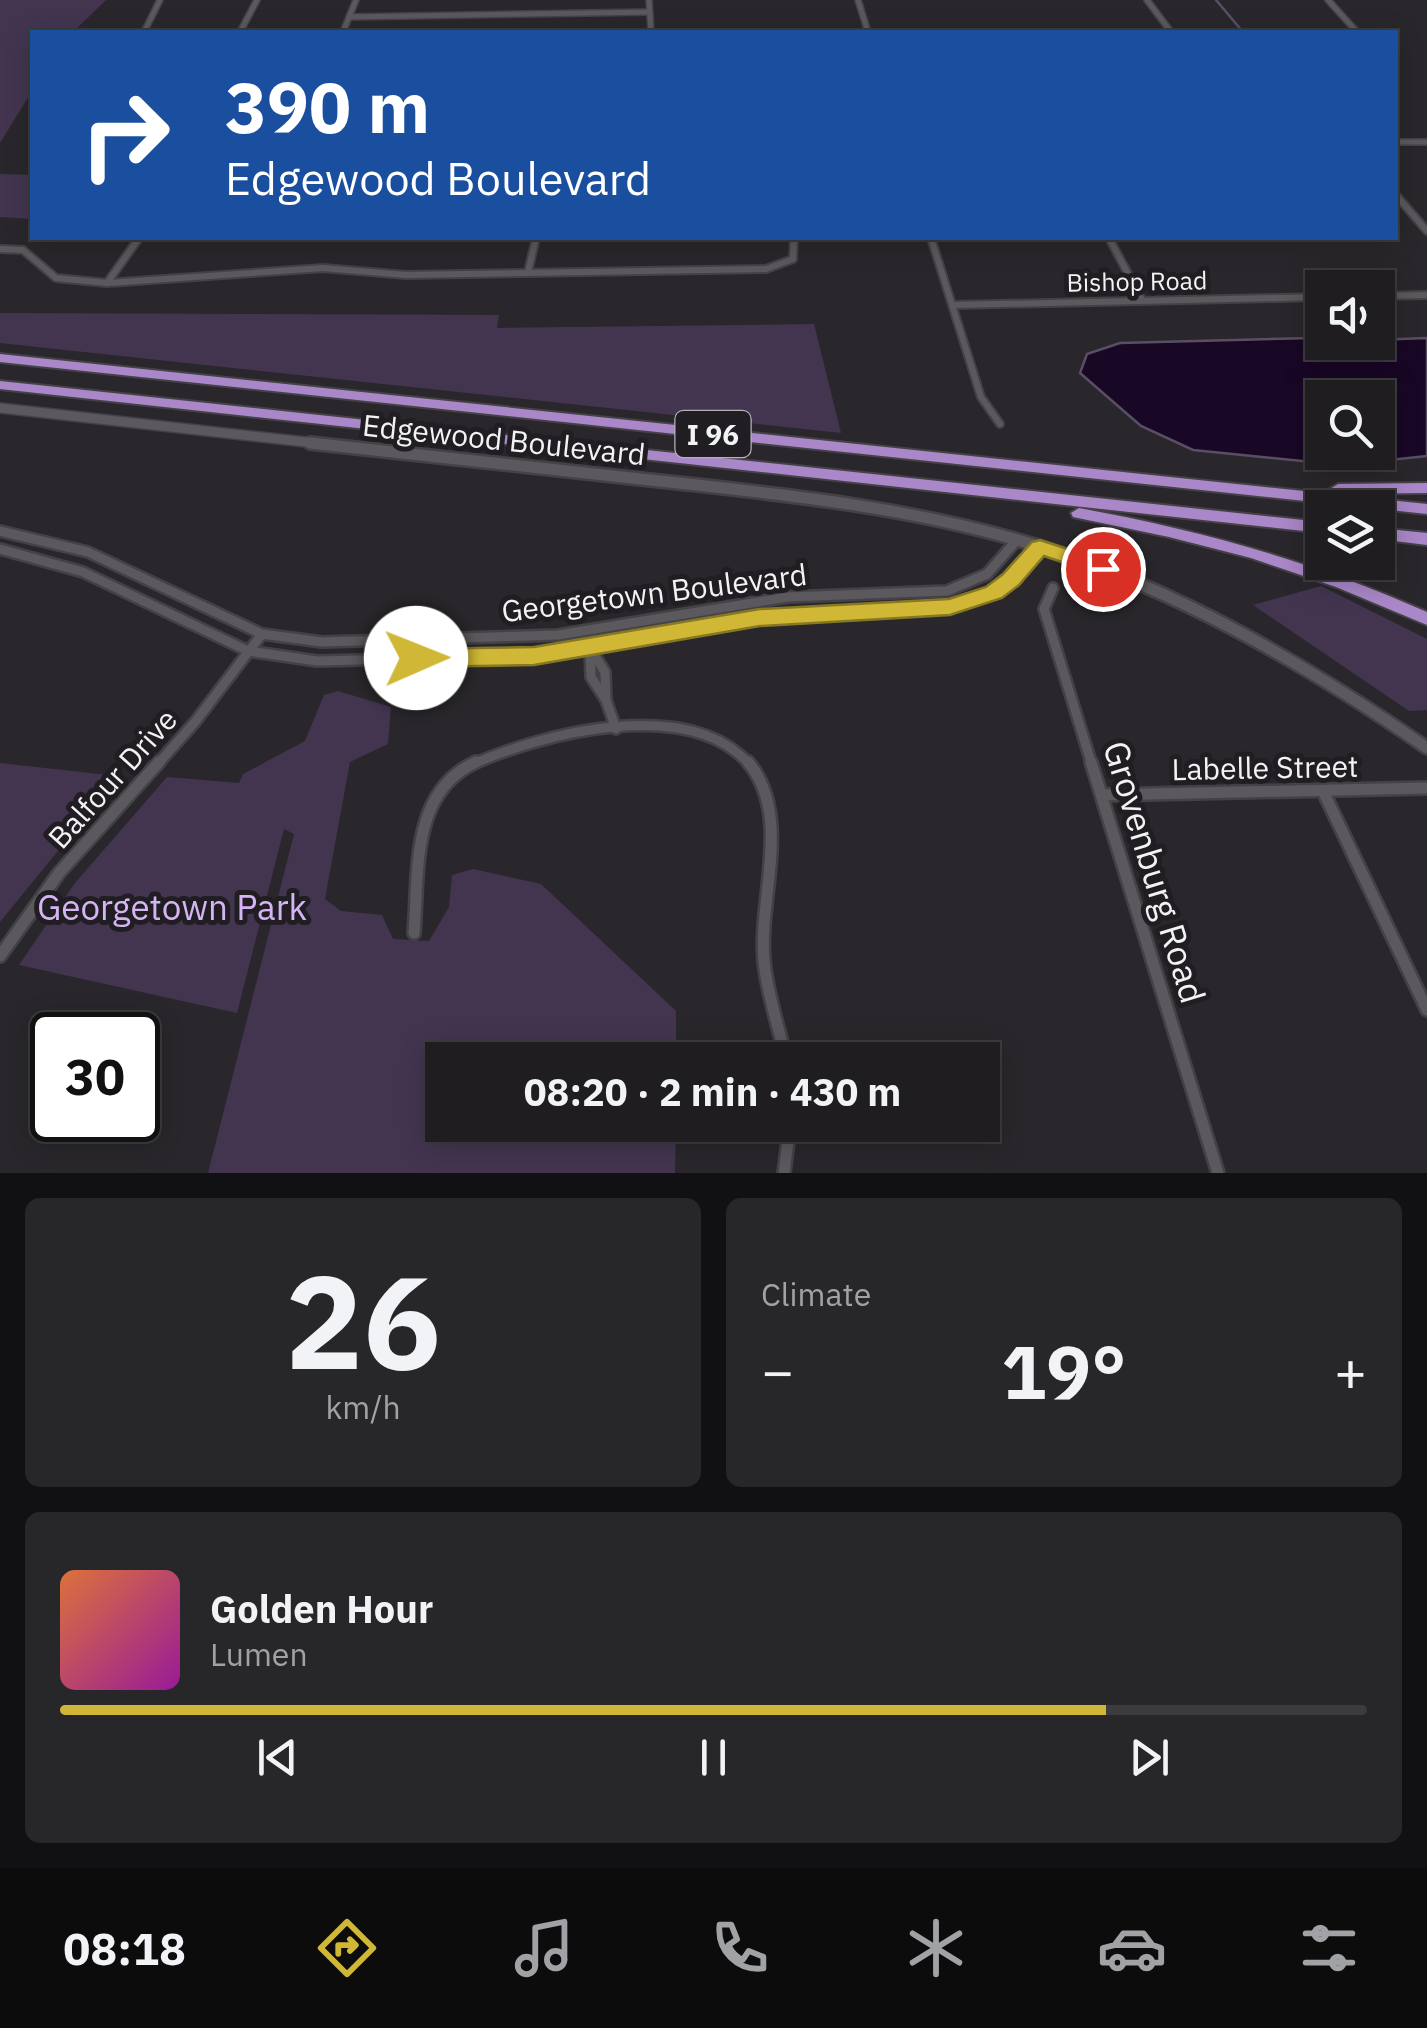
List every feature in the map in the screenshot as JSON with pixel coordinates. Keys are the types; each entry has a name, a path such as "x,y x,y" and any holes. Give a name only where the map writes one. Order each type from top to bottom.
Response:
{"highway":[{"name":"I 96","path":"0,358 1427,509"},
{"name":"I 96","path":"0,385 1305,526"},
{"path":"677,457 1035,505 1178,531 1317,572 1427,619"},
{"path":"1102,475 1118,471 1332,489 1427,488"},
{"path":"1395,536 1427,539"}],"street":[{"path":"145,30 160,0"},
{"path":"241,30 257,0"},
{"path":"344,30 356,0"},
{"path":"648,0 651,30"},
{"path":"858,0 867,30"},
{"path":"1147,0 1170,30"},
{"path":"1328,0 1355,30"},
{"path":"349,17 650,12"},
{"path":"1398,142 1427,142"},
{"path":"1398,197 1427,231"},
{"path":"1398,205 1405,205"},
{"path":"0,239 4,242 0,249 23,250 56,278 106,283 324,268 406,275 766,269 790,262 795,256 794,240"},
{"path":"106,283 138,240"},
{"path":"528,272 536,240"},
{"path":"932,240 981,398 1000,424"},
{"path":"1110,240 1142,300"},
{"path":"1395,296 1427,295"},
{"name":"Bishop Road","path":"953,305 1305,297"},
{"name":"Edgewood Boulevard","path":"0,408 873,506 1016,540 1103,569 1217,620 1315,674 1427,748"},
{"name":"Georgetown Boulevard","path":"0,532 88,552 262,634 322,642 529,637 788,597 946,591 986,574 1002,562 1016,540"},
{"name":"Georgetown Boulevard","path":"0,549 83,572 248,652 317,661 534,656 777,616 950,607 994,592 1011,580 1040,547"},
{"name":"Grovenburg Road","path":"1053,588 1044,609 1218,1173"},
{"name":"Balfour Drive","path":"0,956 59,873 196,722 262,634"},
{"path":"590,648 587,658 597,693 606,700 616,729"},
{"path":"414,933 424,827 430,807 454,775 473,763 503,753 616,729 670,724 696,730 737,752 753,768 763,790 769,827 762,949 782,1042"},
{"name":"Labelle Street","path":"1103,794 1427,788"},
{"path":"1323,791 1423,991 1427,1010"},
{"path":"784,1173 788,1142"}],"green space":[{"path":"0,0 106,0 75,30 30,30 30,94 0,143"},
{"path":"0,174 30,175 30,219 0,217"},
{"path":"0,313 499,315 497,328 814,324 841,433 0,343"},
{"path":"1321,586 1427,639 1427,710 1409,711 1253,605"},
{"path":"338,691 391,707 388,744 350,762 325,899 341,911 382,915 393,939 429,941 449,907 452,875 473,869 541,884 676,1011 676,1042 425,1042 425,1142 676,1142 675,1173 208,1173 294,834 284,829 237,1013 19,965 75,883 167,777 239,783 243,774 305,741 324,695"},
{"name":"Georgetown Park","path":"0,763 126,777 75,830 0,922"}],"shaded area":[{"path":"1305,338 1305,360 1395,360 1395,339 1427,338 1427,456 1395,459 1395,380 1305,380 1305,461 1193,450 1141,426 1080,373 1087,354 1120,343"}],"waterway":[{"path":"1216,0 1241,30"}],"route":[{"path":"416,658 556,654 760,618 950,607 994,592 1011,580 1040,547 1103,569"}]}
